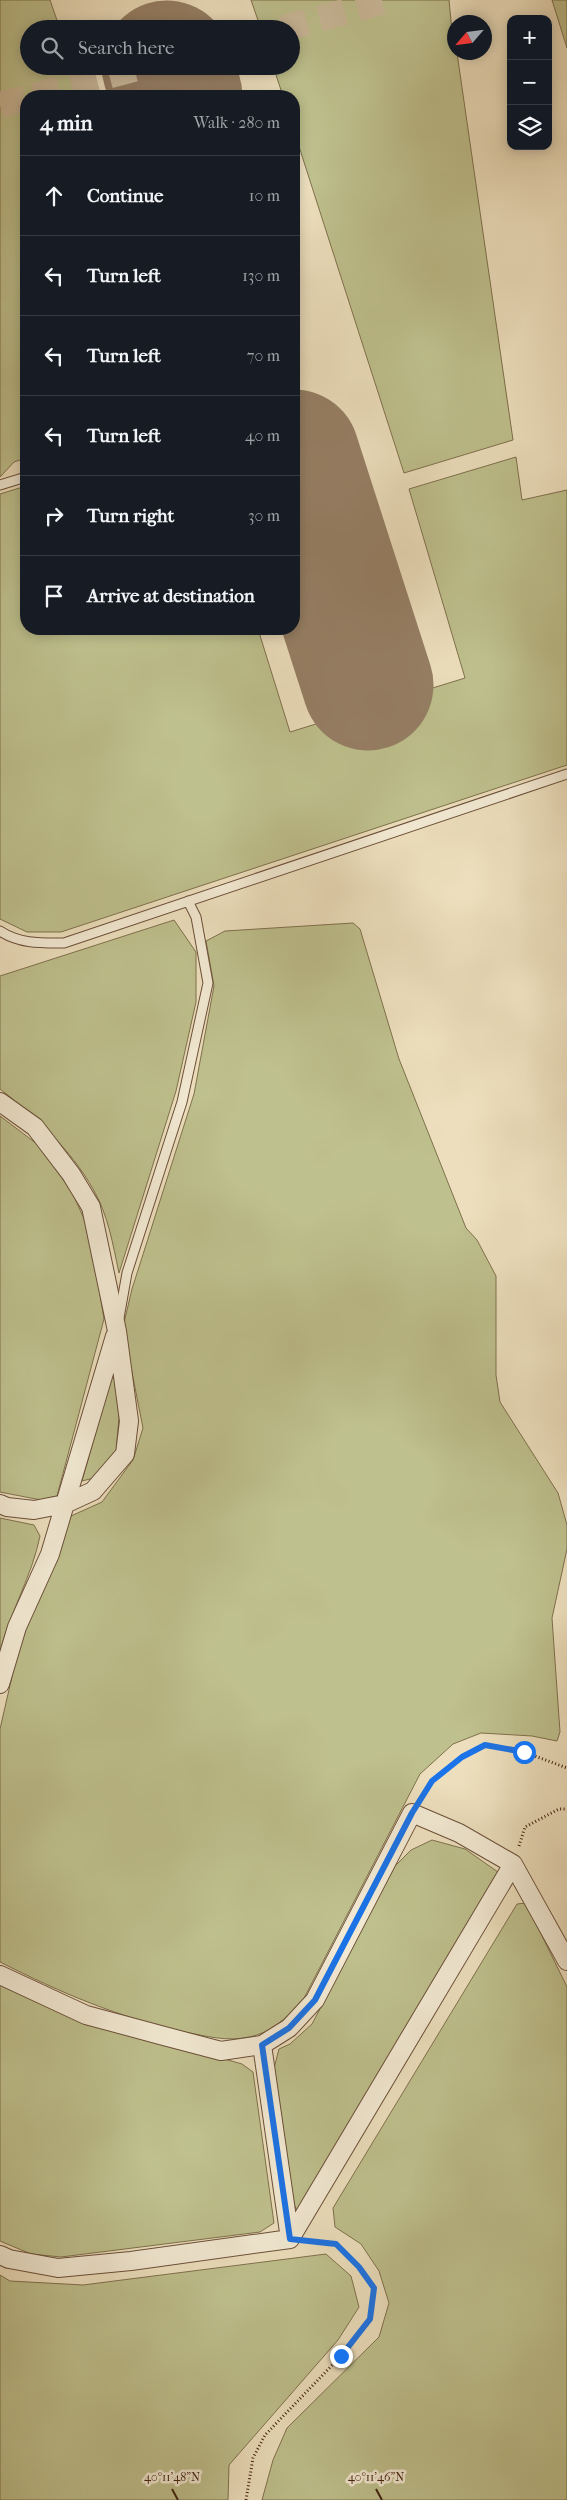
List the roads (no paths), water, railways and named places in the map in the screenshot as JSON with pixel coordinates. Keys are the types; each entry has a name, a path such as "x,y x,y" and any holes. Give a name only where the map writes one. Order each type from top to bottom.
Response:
{"street":[{"path":"0,1102 35,1127 71,1174 91,1207 117,1331 129,1421 125,1454 93,1491 65,1504 34,1510 7,1507 0,1504"},
{"path":"0,1684 17,1627 50,1554 117,1331"},
{"path":"0,1975 86,2015 138,2029 221,2051 262,2045 289,2028 315,2000 412,1813 460,1833 513,1864 567,1960"},
{"path":"290,2239 513,1864"},
{"path":"262,2045 290,2239"},
{"path":"0,2255 9,2259 58,2268 131,2261 290,2239"}],"lane":[{"path":"0,485 20,479"},
{"path":"0,932 8,937 32,944 64,943 567,774"},
{"path":"117,1331 128,1273 182,1102 208,983 196,917 188,901"}],"tunnel":[{"path":"300,24 388,0"},
{"path":"56,90 111,75"},
{"path":"0,105 20,100"}]}
